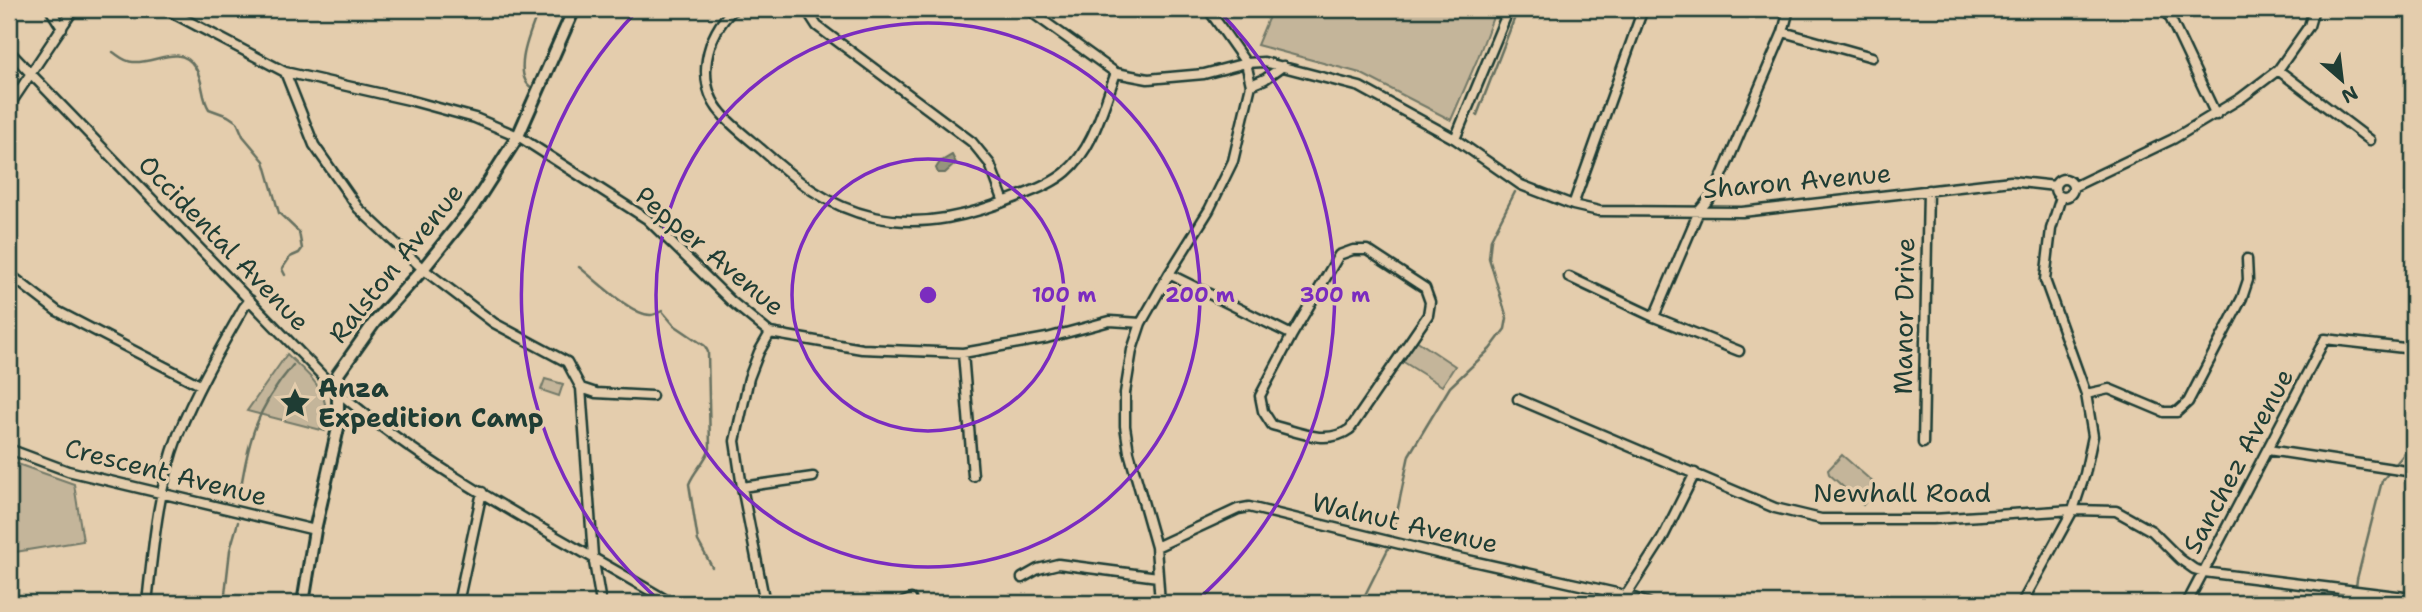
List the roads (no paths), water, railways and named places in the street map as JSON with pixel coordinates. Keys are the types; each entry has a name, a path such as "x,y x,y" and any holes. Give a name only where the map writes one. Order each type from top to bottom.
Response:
{"street":[{"path":"50,9 62,28"},
{"path":"9,106 74,9"},
{"name":"Pepper Avenue","path":"165,9 285,72 475,118 518,136 647,219 731,301 770,333 862,349 963,353 1047,338 1110,321 1141,323"},
{"name":"Ralston Avenue","path":"303,603 315,530 338,428 338,374 374,323 424,269 472,208 518,136 574,9"},
{"path":"734,9 712,39 705,66 709,91 720,113 802,186 836,204 874,217 920,221 964,215 1044,186 1067,172 1086,149 1116,73 1027,9"},
{"path":"806,9 817,26 972,142 990,164 1004,202"},
{"path":"1160,603 1156,547 1129,452 1125,426 1125,393 1132,351 1141,323 1168,274 1209,210 1233,162 1251,85 1246,63 1208,9"},
{"path":"1455,139 1509,9"},
{"path":"1573,205 1643,9"},
{"path":"1654,317 1699,211 1714,192 1783,32 1789,9"},
{"path":"2166,9 2216,114"},
{"path":"2073,187 2071,182 2063,179 2055,186 2057,194 2062,197 2070,195 2073,187 2173,139 2216,114 2278,70 2309,26 2314,9"},
{"path":"1783,32 1872,57"},
{"name":"Occidental Avenue","path":"9,51 337,391 381,426 482,492 671,603"},
{"name":"Sharon Avenue","path":"1116,73 1148,79 1204,74 1246,63 1264,62 1360,87 1455,139 1521,185 1573,205 1599,211 1742,212 2011,181 2055,186"},
{"path":"1251,85 1283,66"},
{"path":"2278,70 2370,140"},
{"path":"285,72 314,145 358,208 424,269 494,323 567,362 581,388 593,556 601,603"},
{"name":"Manor Drive","path":"1923,443 1928,190"},
{"path":"2022,603 2073,510 2085,474 2093,436 2086,394 2045,280 2051,229 2062,197"},
{"path":"1353,250 1367,250 1401,270 1425,288 1430,302 1428,315 1350,429 1340,437 1327,439 1272,425 1263,411 1260,396 1292,335 1339,255 1353,250"},
{"path":"2086,394 2109,388 2164,412 2177,412 2188,402 2242,298 2249,281 2247,259"},
{"path":"9,274 57,311 200,385"},
{"path":"1168,274 1292,335"},
{"path":"1570,277 1654,317 1739,351"},
{"path":"147,603 162,494 177,438 200,385 250,300"},
{"path":"765,603 735,441 749,378 770,333"},
{"name":"Sanchez Avenue","path":"2187,603 2325,339 2413,349"},
{"path":"963,353 973,476"},
{"path":"581,388 596,393 652,396"},
{"name":"Newhall Road","path":"1518,399 1775,508 1821,519 1933,519 2073,510 2116,511 2152,531 2180,559 2194,569 2204,572"},
{"name":"Crescent Avenue","path":"9,449 68,471 315,530"},
{"path":"2268,450 2413,472"},
{"path":"1623,599 1662,539 1695,473"},
{"path":"742,487 813,477"},
{"path":"458,603 482,492"},
{"name":"Walnut Avenue","path":"1156,547 1238,509 1249,507 1648,603"},
{"path":"1022,578 1038,569 1058,564 1158,577"},
{"path":"2204,572 2413,598"},
{"path":"901,603 911,599"}],"waterway":[{"path":"534,89 523,74 523,63 524,52 539,9"},
{"path":"1477,115 1518,9"},
{"path":"113,52 133,62 182,56 195,67 209,109 237,122 243,136 264,161 279,213 299,232 302,249 290,257 282,269 285,275"},
{"path":"2413,146 2407,179 2408,213 2413,234"},
{"path":"1394,527 1409,455 1450,387 1490,349 1505,329 1507,318 1489,258 1491,239 1515,192"},
{"path":"579,267 634,310 651,315 662,311 674,325 705,346 708,352 710,448 689,484 698,541 712,567"},
{"path":"239,498 250,443 261,412 293,365"},
{"path":"2347,603 2355,596 2382,481 2413,443"},
{"path":"224,603 230,550 238,522"},
{"path":"1361,603 1388,549"}],"place":[{"name":"Anza Expedition Camp","path":"295,403"}]}
